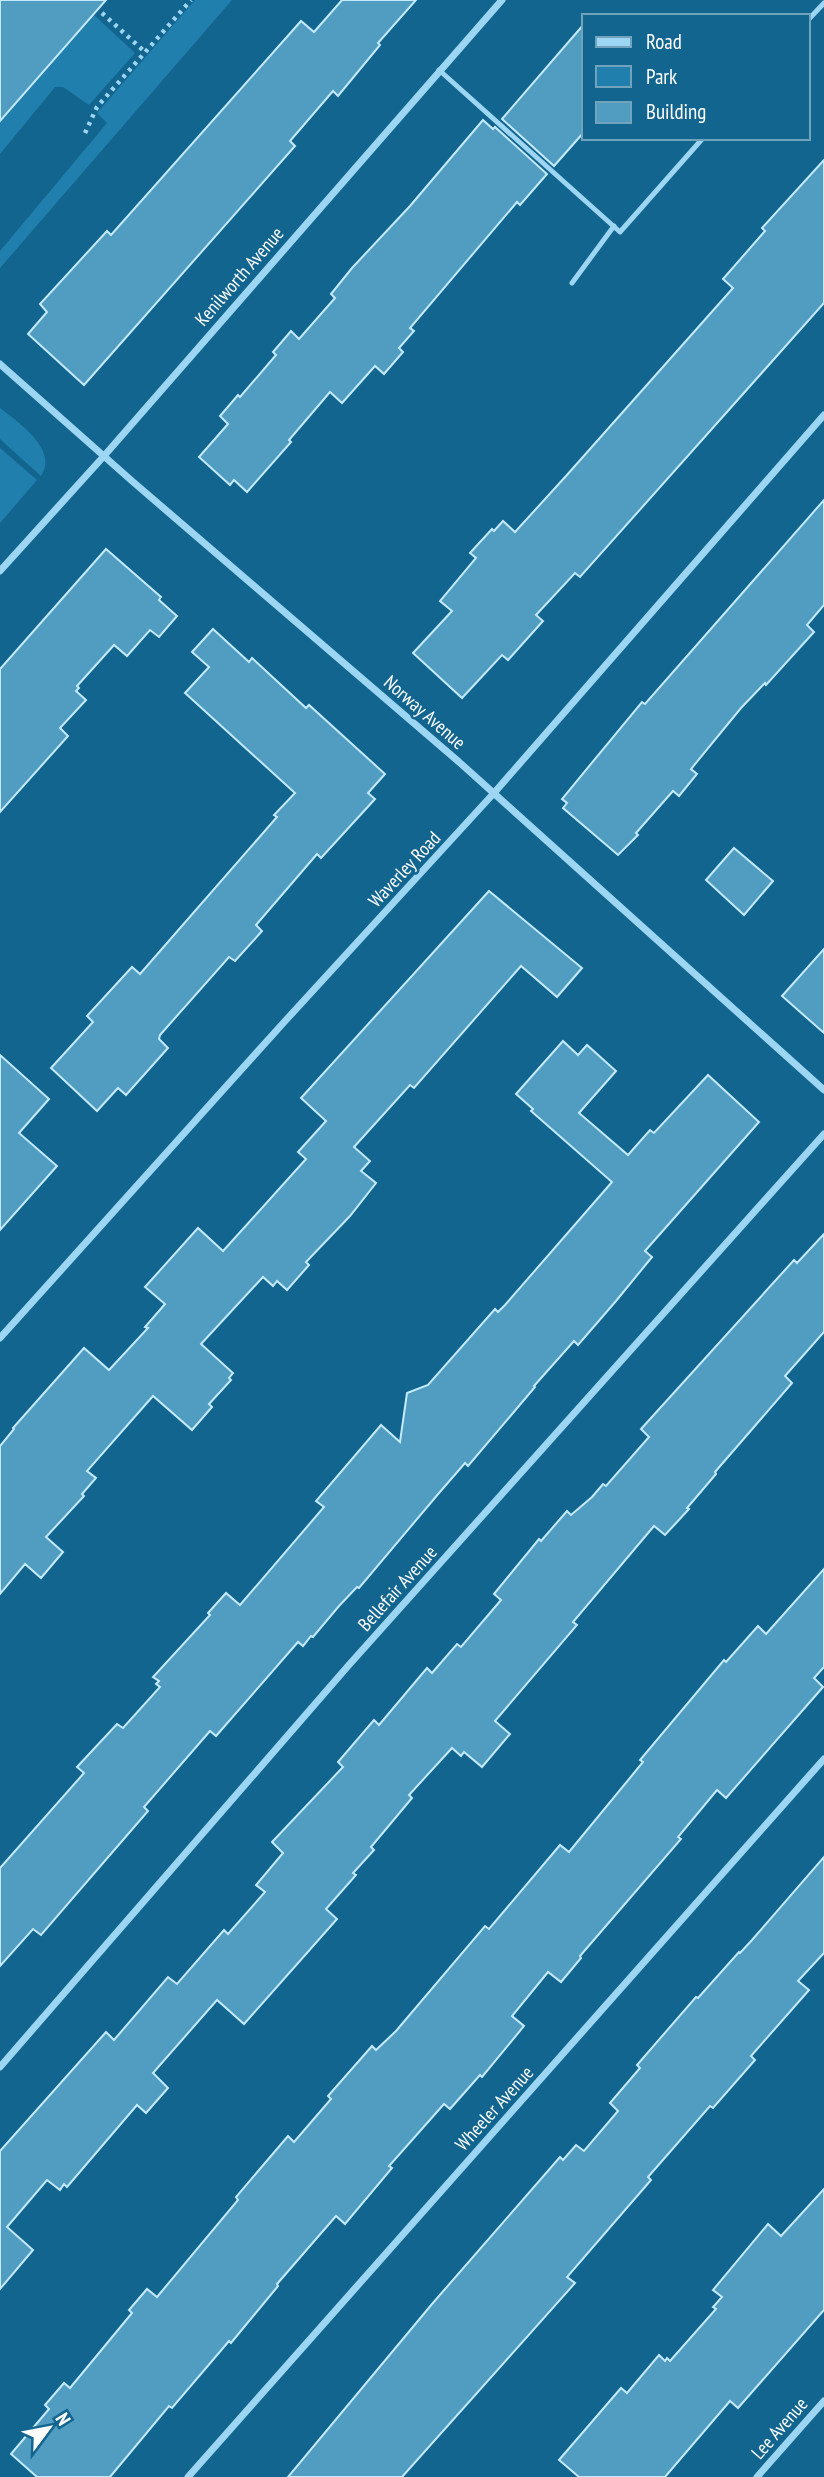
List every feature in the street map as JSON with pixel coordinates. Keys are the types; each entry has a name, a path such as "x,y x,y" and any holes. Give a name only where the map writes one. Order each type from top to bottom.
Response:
{"street":[{"name":"Kenilworth Avenue","path":"0,572 502,0"},
{"name":"Norway Avenue","path":"0,364 494,793 824,1090"},
{"name":"Waverley Road","path":"0,1338 276,1030 494,793 824,415"},
{"name":"Bellefair Avenue","path":"0,2067 348,1666 824,1134"},
{"name":"Wheeler Avenue","path":"188,2477 824,1759"},
{"name":"Lee Avenue","path":"757,2477 824,2401"}],"lane":[{"path":"810,18 824,2"},
{"path":"439,70 620,232 701,140"},
{"path":"572,283 614,226"}],"path":[{"path":"85,134 97,107 191,0"},
{"path":"102,13 145,52"}],"green space":[{"path":"195,0 232,0 0,268 0,251 107,123 97,113"},
{"path":"93,14 135,53 89,105 63,87 55,87 0,154 0,121"},
{"path":"0,408 26,429 41,447 45,466 41,476 0,439"},
{"path":"0,448 37,480 0,523"}],"building":[{"path":"0,0 106,0 0,121"},
{"path":"342,0 416,0 378,43 380,45 338,96 333,91 290,141 295,146 84,385 28,334 47,312 40,304 107,231 111,235 301,21 314,32"},
{"path":"582,26 582,134 554,166 502,119"},
{"path":"483,120 493,129 495,127 547,174 520,205 517,202 410,328 414,331 399,348 403,352 384,374 375,366 342,403 330,392 247,492 234,480 230,485 199,457 228,424 220,416 276,355 273,352 291,331 299,339 335,298 331,294 352,268 410,206"},
{"path":"824,160 824,303 580,577 575,573 536,615 543,621 508,660 502,655 462,698 413,653 452,611 440,601 476,558 470,553 503,521 515,532 566,476 733,288 723,279 765,231 762,228"},
{"path":"824,500 824,605 807,625 814,632 741,708 691,769 697,774 679,796 673,791 636,833 638,835 618,855 563,808 567,803 562,799 642,702 645,704"},
{"path":"106,549 161,597 159,600 177,616 159,637 150,630 127,656 114,645 77,686 79,688 76,691 86,700 60,728 68,736 0,812 0,669"},
{"path":"213,629 249,662 252,658 306,708 309,705 385,774 368,793 375,799 321,858 317,854 256,925 262,931 235,961 229,957 160,1035 159,1039 168,1048 126,1095 118,1088 97,1111 51,1068 93,1022 87,1016 132,967 140,974 295,793 185,693 209,667 192,652"},
{"path":"734,848 773,881 744,915 706,880"},
{"path":"489,891 582,968 557,997 521,966 414,1088 410,1085 354,1147 370,1161 361,1171 376,1183 350,1216 306,1262 309,1265 287,1290 277,1281 273,1286 263,1277 201,1344 233,1373 229,1378 231,1380 209,1404 212,1407 192,1430 153,1396 87,1471 96,1478 82,1494 84,1496 46,1537 63,1552 41,1578 25,1564 0,1594 0,1446 84,1348 109,1370 148,1328 145,1327 165,1304 145,1287 198,1228 223,1251 306,1159 298,1152 326,1121 301,1098"},
{"path":"824,949 824,1033 782,996"},
{"path":"563,1041 578,1055 587,1045 616,1071 579,1113 628,1155 650,1130 654,1133 708,1075 759,1122 645,1251 652,1257 578,1345 574,1341 468,1466 465,1463 359,1588 339,1606 313,1637 303,1646 298,1642 216,1736 210,1731 144,1807 148,1811 41,1935 33,1929 0,1966 0,1868 84,1773 77,1767 117,1724 123,1728 160,1687 156,1684 159,1681 153,1677 210,1615 208,1613 226,1593 240,1605 324,1507 316,1501 381,1425 400,1442 407,1393 428,1385 495,1309 498,1312 505,1305 612,1182 531,1111 533,1109 516,1094"},
{"path":"0,1055 49,1099 19,1133 57,1166 0,1230"},
{"path":"824,1234 824,1332 785,1376 792,1383 715,1472 687,1508 689,1509 665,1535 654,1526 573,1622 577,1625 495,1721 510,1734 482,1767 464,1752 461,1756 452,1748 409,1795 412,1798 371,1847 374,1850 353,1873 356,1875 326,1909 337,1919 244,2024 217,2000 153,2073 168,2088 146,2113 137,2105 67,2187 64,2184 60,2190 47,2180 7,2227 33,2250 0,2289 0,2151 106,2032 114,2040 168,1977 177,1984 224,1930 228,1934 265,1892 256,1885 283,1853 272,1842 343,1767 338,1762 374,1720 379,1725 427,1668 432,1673 457,1644 461,1647 501,1600 494,1594 539,1539 541,1541 567,1511 571,1515 603,1484 606,1486 649,1437 641,1429 794,1260 797,1263"},
{"path":"824,1569 824,1667 814,1678 823,1687 726,1798 717,1790 678,1837 681,1839 580,1956 561,1982 548,1972 512,2016 524,2026 482,2077 480,2075 450,2109 444,2104 389,2166 392,2168 345,2224 336,2216 277,2284 231,2343 229,2341 172,2408 169,2406 110,2477 37,2477 11,2454 49,2409 45,2405 64,2383 70,2388 132,2313 129,2310 147,2289 157,2297 288,2136 294,2142 331,2099 328,2096 372,2046 376,2050 396,2031 485,1926 489,1929 560,1845 569,1852 643,1762 640,1760 724,1660 726,1662 758,1626 766,1634"},
{"path":"824,1857 824,1953 798,1981 809,1990 751,2056 755,2060 713,2108 710,2106 648,2177 651,2180 567,2277 575,2283 402,2477 288,2477 432,2304 560,2157 563,2160 576,2145 584,2151 618,2111 610,2103 640,2068 637,2065"},
{"path":"824,2189 824,2310 738,2408 730,2401 665,2477 579,2477 559,2460 621,2388 627,2393 659,2355 665,2361 667,2358 670,2361 716,2309 713,2307 722,2297 713,2290 768,2224 781,2236"}]}
